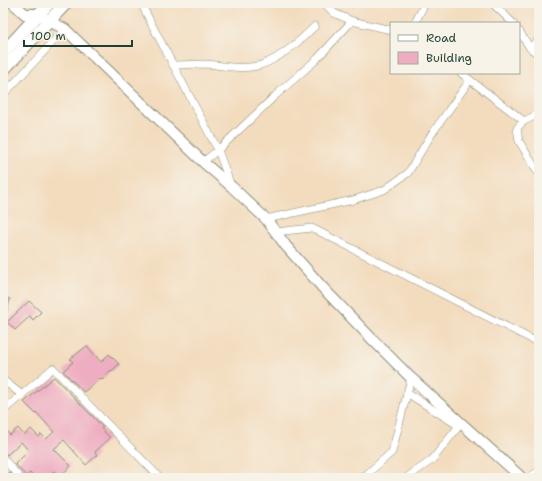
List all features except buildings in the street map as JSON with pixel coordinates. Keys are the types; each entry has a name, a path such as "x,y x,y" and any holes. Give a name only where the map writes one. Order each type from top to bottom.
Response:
{"main road":[{"path":"3,53 38,8 49,3"},
{"path":"3,70 66,3"}],"street":[{"path":"13,3 25,14 38,8 48,22 65,29 203,162 266,219 286,246 370,338 411,378 522,478"},
{"path":"324,3 334,13 352,21 390,30"},
{"path":"415,22 425,3"},
{"path":"492,3 512,22"},
{"path":"143,4 218,150 232,187"},
{"path":"203,162 317,59 352,21"},
{"path":"173,65 205,64 237,68 257,66 284,52 315,26"},
{"path":"3,95 65,29"},
{"path":"520,33 530,48 539,55"},
{"path":"530,48 539,40"},
{"path":"462,74 524,121"},
{"path":"266,219 353,200 384,190 408,173 431,135 470,80"},
{"path":"539,114 524,121 517,128 519,141 539,174"},
{"path":"275,232 312,228 539,343"},
{"path":"3,411 53,368 160,478"},
{"path":"360,478 367,474 392,452 411,378"},
{"path":"3,380 22,395"},
{"path":"406,478 432,460 459,426 407,393"},
{"path":"3,458 20,478"},
{"path":"528,478 539,472"}]}
